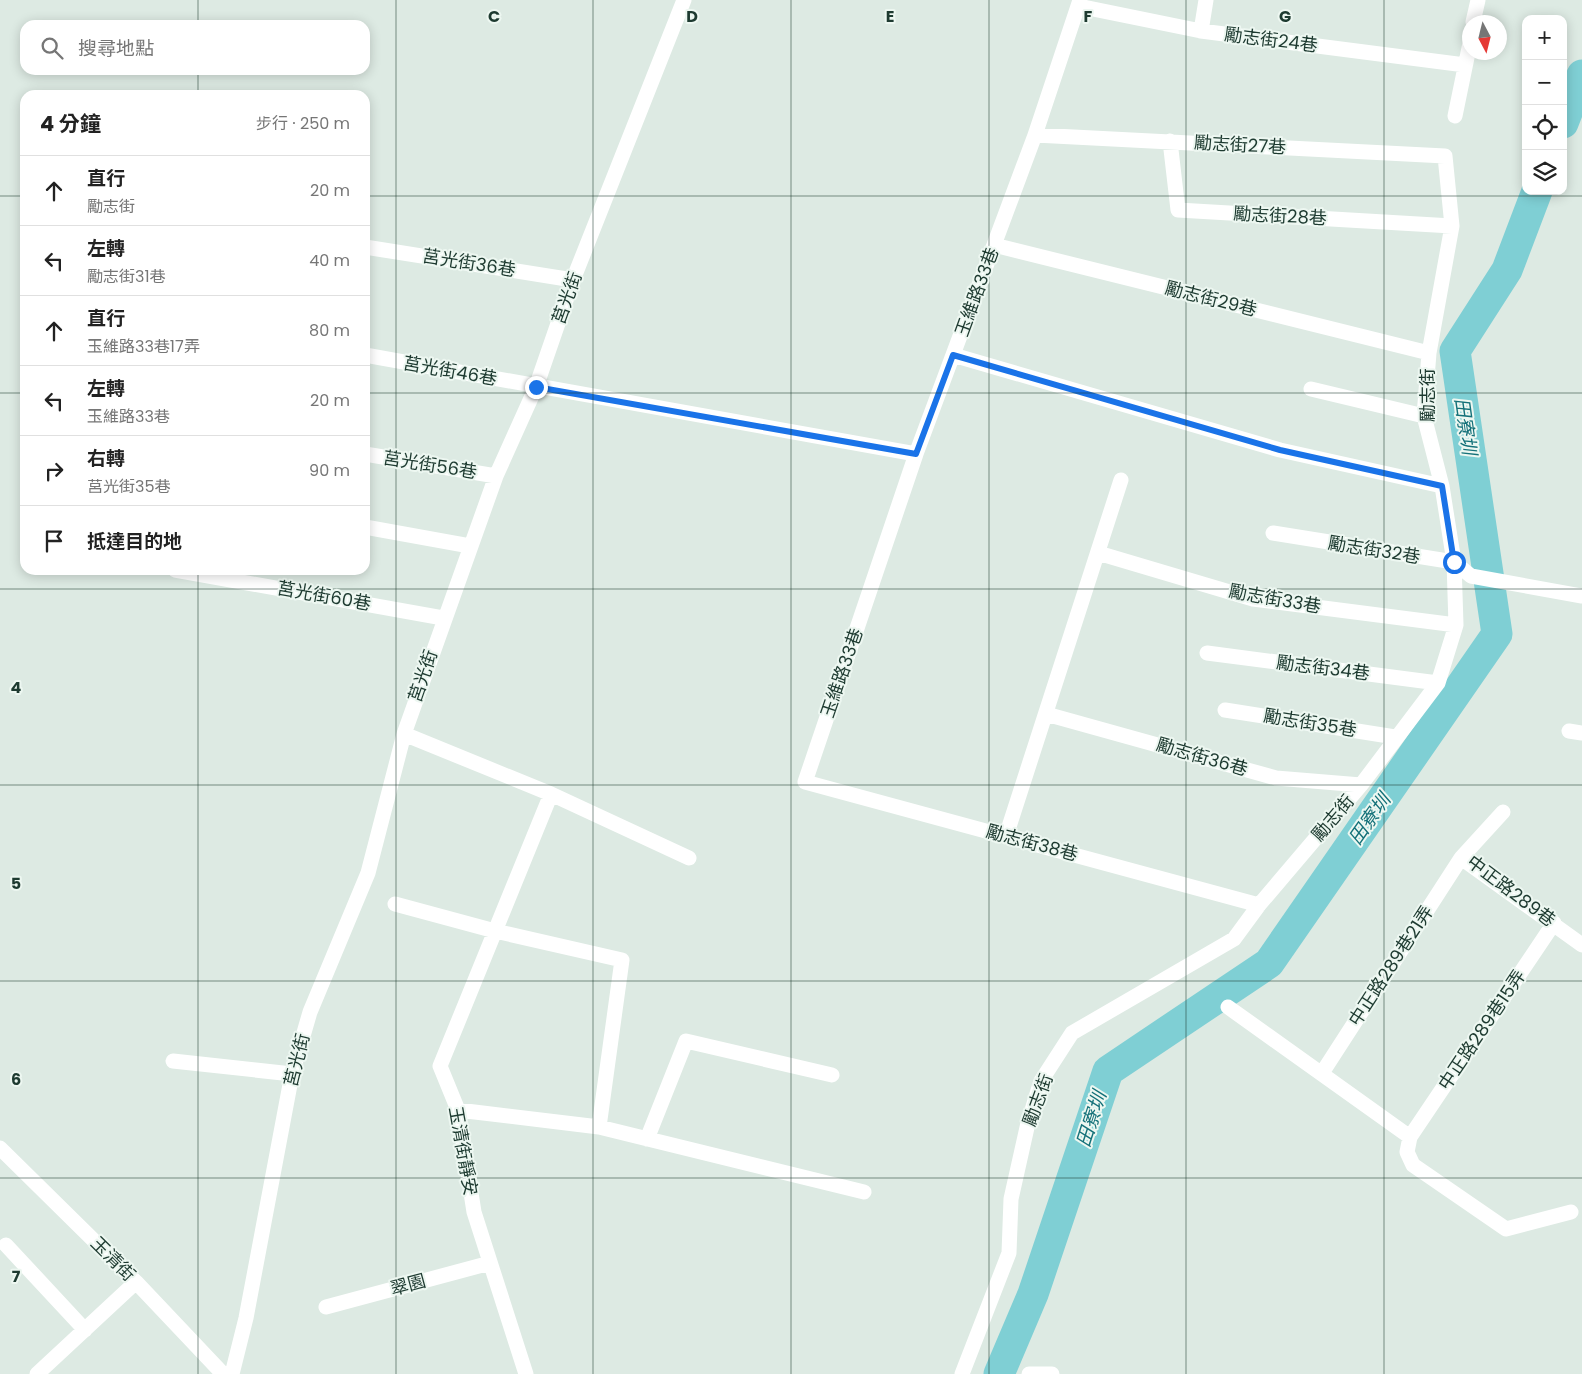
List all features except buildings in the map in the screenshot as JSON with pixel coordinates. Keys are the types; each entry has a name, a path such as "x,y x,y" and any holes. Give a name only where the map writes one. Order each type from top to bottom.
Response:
{"street":[{"name":"莒光街","path":"232,1374 246,1318 292,1074 310,1012 368,873 404,734 470,546 496,476 536,387 573,280 684,0"},
{"path":"1201,31 1206,0"},
{"path":"1475,15 1478,0"},
{"name":"勵志街24巷","path":"1079,3 1201,31 1465,65"},
{"name":"玉維路33巷","path":"805,782 916,454 1035,135 1079,3"},
{"path":"1455,116 1466,60"},
{"name":"勵志街27巷","path":"1035,135 1445,156"},
{"name":"勵志街28巷","path":"1170,141 1178,210 1452,226"},
{"name":"勵志街","path":"962,1374 1010,1253 1011,1199 1028,1123 1041,1081 1072,1033 1234,939 1259,905 1360,785 1438,683 1456,626 1454,562 1442,486 1424,416 1429,353 1452,226 1445,156"},
{"name":"勵志街29巷","path":"994,245 1429,353"},
{"name":"莒光街36巷","path":"370,247 573,280"},
{"path":"953,355 1280,450 1442,486"},
{"name":"莒光街46巷","path":"370,356 916,454"},
{"path":"1311,389 1424,416"},
{"name":"莒光街56巷","path":"370,455 496,476"},
{"path":"1006,836 1121,480"},
{"path":"370,528 470,546"},
{"name":"勵志街32巷","path":"1274,533 1454,562"},
{"name":"勵志街33巷","path":"1098,553 1253,599 1456,626"},
{"path":"1454,562 1470,576 1582,596"},
{"name":"莒光街60巷","path":"203,575 444,618"},
{"name":"勵志街34巷","path":"1207,653 1438,683"},
{"name":"勵志街35巷","path":"1225,710 1396,736"},
{"name":"勵志街36巷","path":"1046,714 1276,778 1360,785"},
{"path":"404,734 551,794 689,858"},
{"name":"勵志街38巷","path":"805,782 1259,905"},
{"name":"玉清街靜安","path":"526,1374 474,1212 458,1110 440,1066 551,794"},
{"name":"中正路289巷","path":"1503,812 1461,858 1582,945"},
{"name":"中正路289巷21弄","path":"1322,1073 1461,858"},
{"path":"394,904 494,931 622,960 599,1127"},
{"name":"中正路289巷15弄","path":"1410,1137 1554,924"},
{"path":"1228,1007 1410,1137 1407,1152 1413,1165 1506,1229 1571,1212"},
{"path":"647,1138 686,1041 832,1074"},
{"path":"173,1061 292,1074"},
{"path":"458,1110 599,1127 864,1192"},
{"name":"玉清街","path":"0,1148 136,1282 223,1374"},
{"path":"6,1245 85,1330"},
{"name":"翠園","path":"326,1307 490,1264"},
{"path":"37,1374 136,1282"},
{"path":"1031,1373 1052,1374"}],"waterway":[{"name":"田寮圳","path":"1567,113 1582,75"},
{"name":"田寮圳","path":"999,1374 1033,1294 1108,1071 1269,963 1497,634 1455,351 1507,270 1535,195"}],"route":[{"path":"536,387 916,454 953,355 1280,450 1442,486 1454,562"}]}
